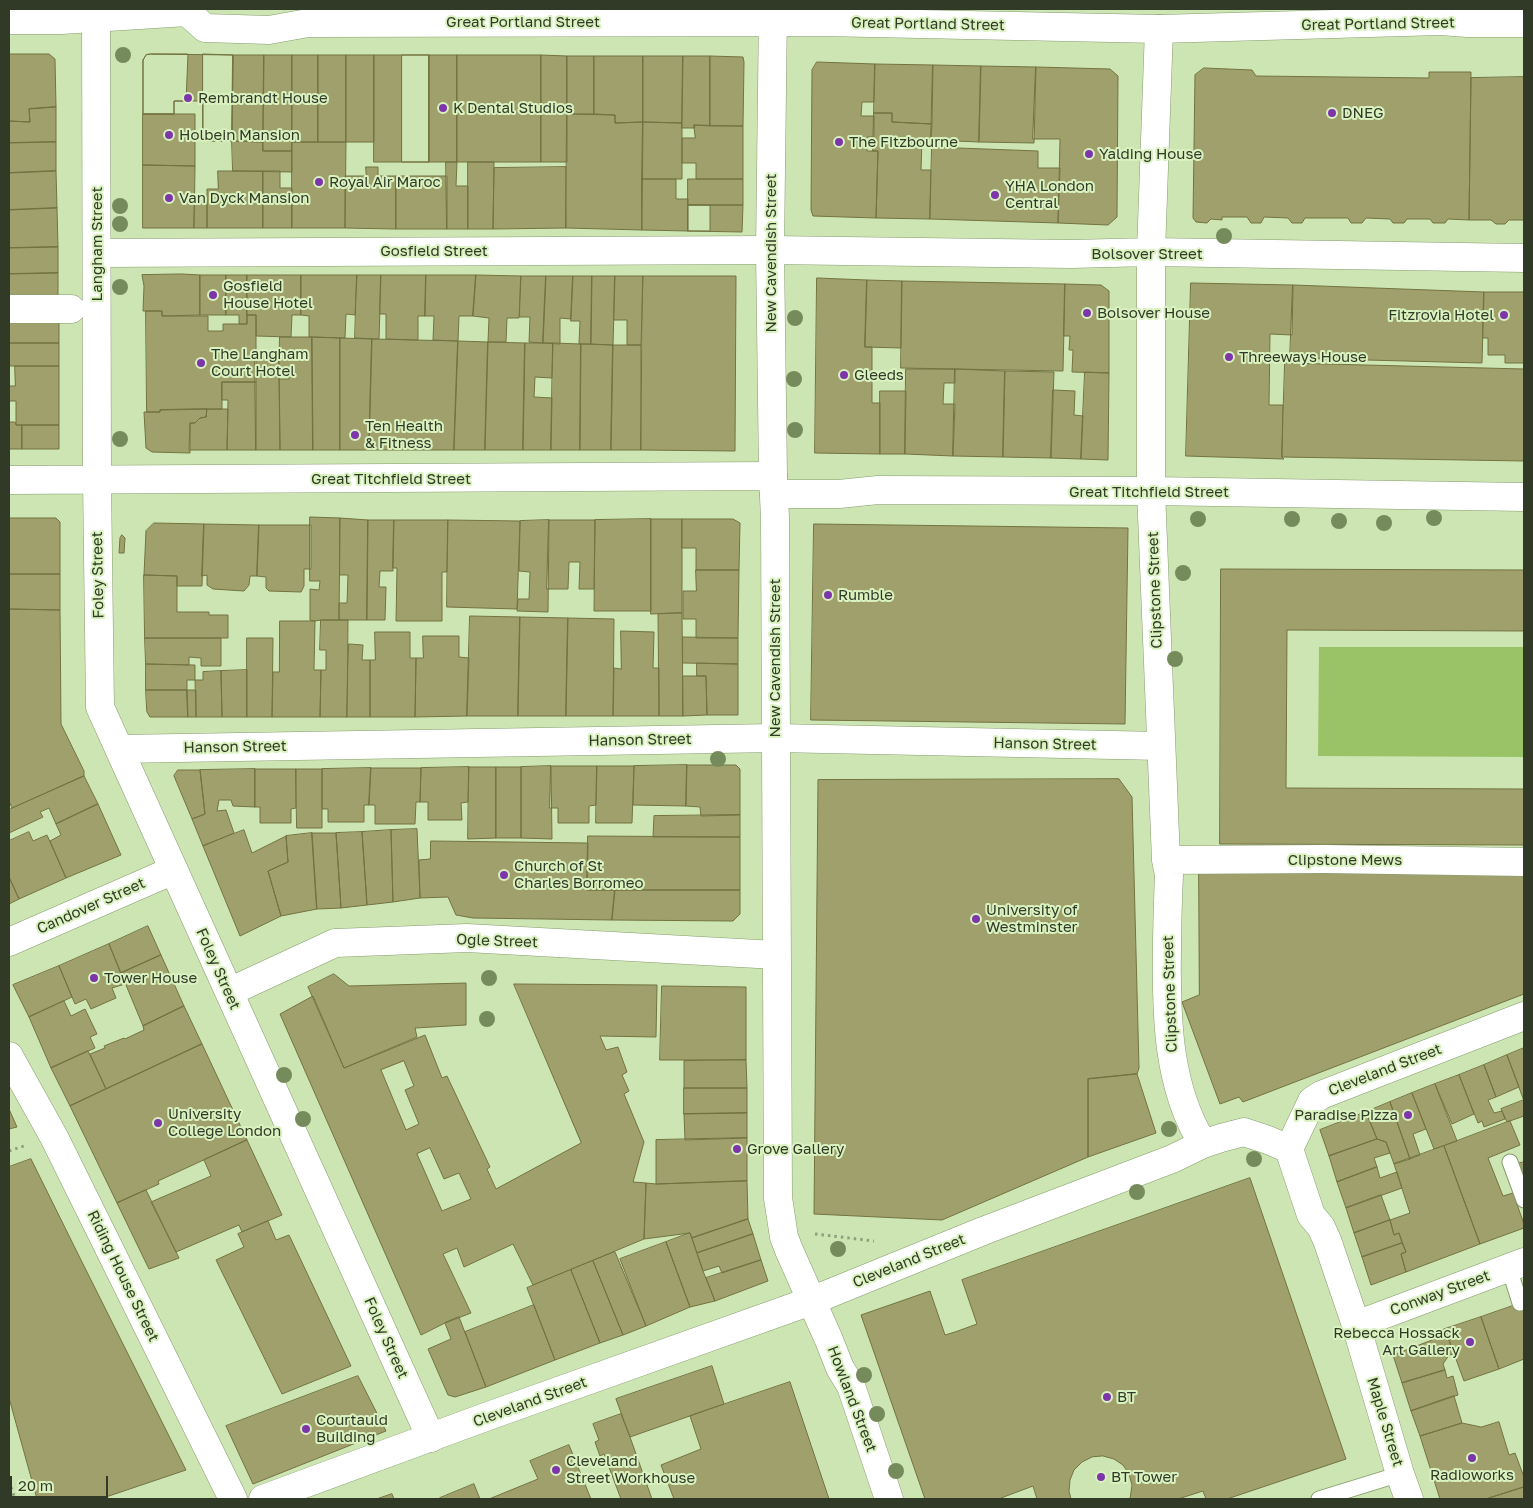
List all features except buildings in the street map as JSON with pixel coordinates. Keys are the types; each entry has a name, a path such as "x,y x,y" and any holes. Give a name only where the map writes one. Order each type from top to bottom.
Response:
{"street":[{"name":"Great Portland Street","path":"9,20 61,20 96,13 191,11 205,28 269,30 308,23 773,15 1159,28 1441,15 1468,23 1524,23"},
{"name":"Langham Street","path":"96,13 97,480"},
{"name":"New Cavendish Street","path":"773,15 770,250 776,738 778,1198 784,1237 811,1301"},
{"name":"Clipstone Street","path":"1159,28 1151,252 1151,491 1166,860 1169,875 1167,976 1170,1050 1176,1080 1194,1130 1203,1144"},
{"name":"Gosfield Street","path":"97,253 770,250"},
{"name":"Bolsover Street","path":"770,250 1071,254 1151,252 1524,258"},
{"path":"9,309 71,309"},
{"name":"Great Titchfield Street","path":"9,480 773,485 840,494 878,490 1151,491 1524,497"},
{"name":"Foley Street","path":"97,480 100,707 431,1438"},
{"name":"Hanson Street","path":"119,748 776,738 1161,746"},
{"name":"Clipstone Mews","path":"1166,860 1325,851 1524,862"},
{"name":"Candover Street","path":"9,942 174,870"},
{"name":"Ogle Street","path":"229,992 335,944 467,938 776,955"},
{"name":"Cleveland Street","path":"263,1499 491,1415 811,1301 1001,1224 1172,1159 1203,1144 1244,1132 1289,1150 1312,1101 1321,1095 1524,1016"},
{"name":"Riding House Street","path":"9,1056 58,1145 233,1499"},
{"name":"Maple Street","path":"1289,1150 1311,1215 1320,1226 1327,1240 1356,1324 1405,1487"},
{"name":"Conway Street","path":"1356,1324 1516,1265"},
{"name":"Howland Street","path":"811,1301 840,1368 850,1386 889,1499"}],"lane":[{"path":"1510,1162 1524,1200"},
{"path":"1516,1265 1520,1303"},
{"path":"1319,1499 1405,1487"}],"path":[{"path":"813,1234 909,1244 915,1258"},
{"path":"9,1481 15,1499"}],"green space":[{"path":"1319,647 1524,647 1524,757 1318,756"}],"place":[{"name":"Rembrandt House","path":"188,98"},
{"name":"K Dental Studios","path":"443,108"},
{"name":"DNEG","path":"1332,113"},
{"name":"Holbein Mansion","path":"169,135"},
{"name":"The Fitzbourne","path":"839,142"},
{"name":"Yalding House","path":"1089,154"},
{"name":"Royal Air Maroc","path":"319,182"},
{"name":"YHA London Central","path":"995,195"},
{"name":"Van Dyck Mansion","path":"169,198"},
{"name":"Gosfield House Hotel","path":"213,295"},
{"name":"Bolsover House","path":"1087,313"},
{"name":"Fitzrovia Hotel","path":"1504,315"},
{"name":"Threeways House","path":"1229,357"},
{"name":"The Langham Court Hotel","path":"201,363"},
{"name":"Gleeds","path":"844,375"},
{"name":"Ten Health & Fitness","path":"355,435"},
{"name":"Rumble","path":"828,595"},
{"name":"Church of St Charles Borromeo","path":"504,875"},
{"name":"University of Westminster","path":"976,919"},
{"name":"Tower House","path":"94,978"},
{"name":"Paradise Pizza","path":"1408,1115"},
{"name":"University College London","path":"158,1123"},
{"name":"Grove Gallery","path":"737,1149"},
{"name":"Rebecca Hossack Art Gallery","path":"1470,1342"},
{"name":"BT","path":"1107,1397"},
{"name":"Courtauld Building","path":"306,1429"},
{"name":"Radioworks","path":"1472,1458"},
{"name":"Cleveland Street Workhouse","path":"556,1470"},
{"name":"BT Tower","path":"1101,1477"}]}
